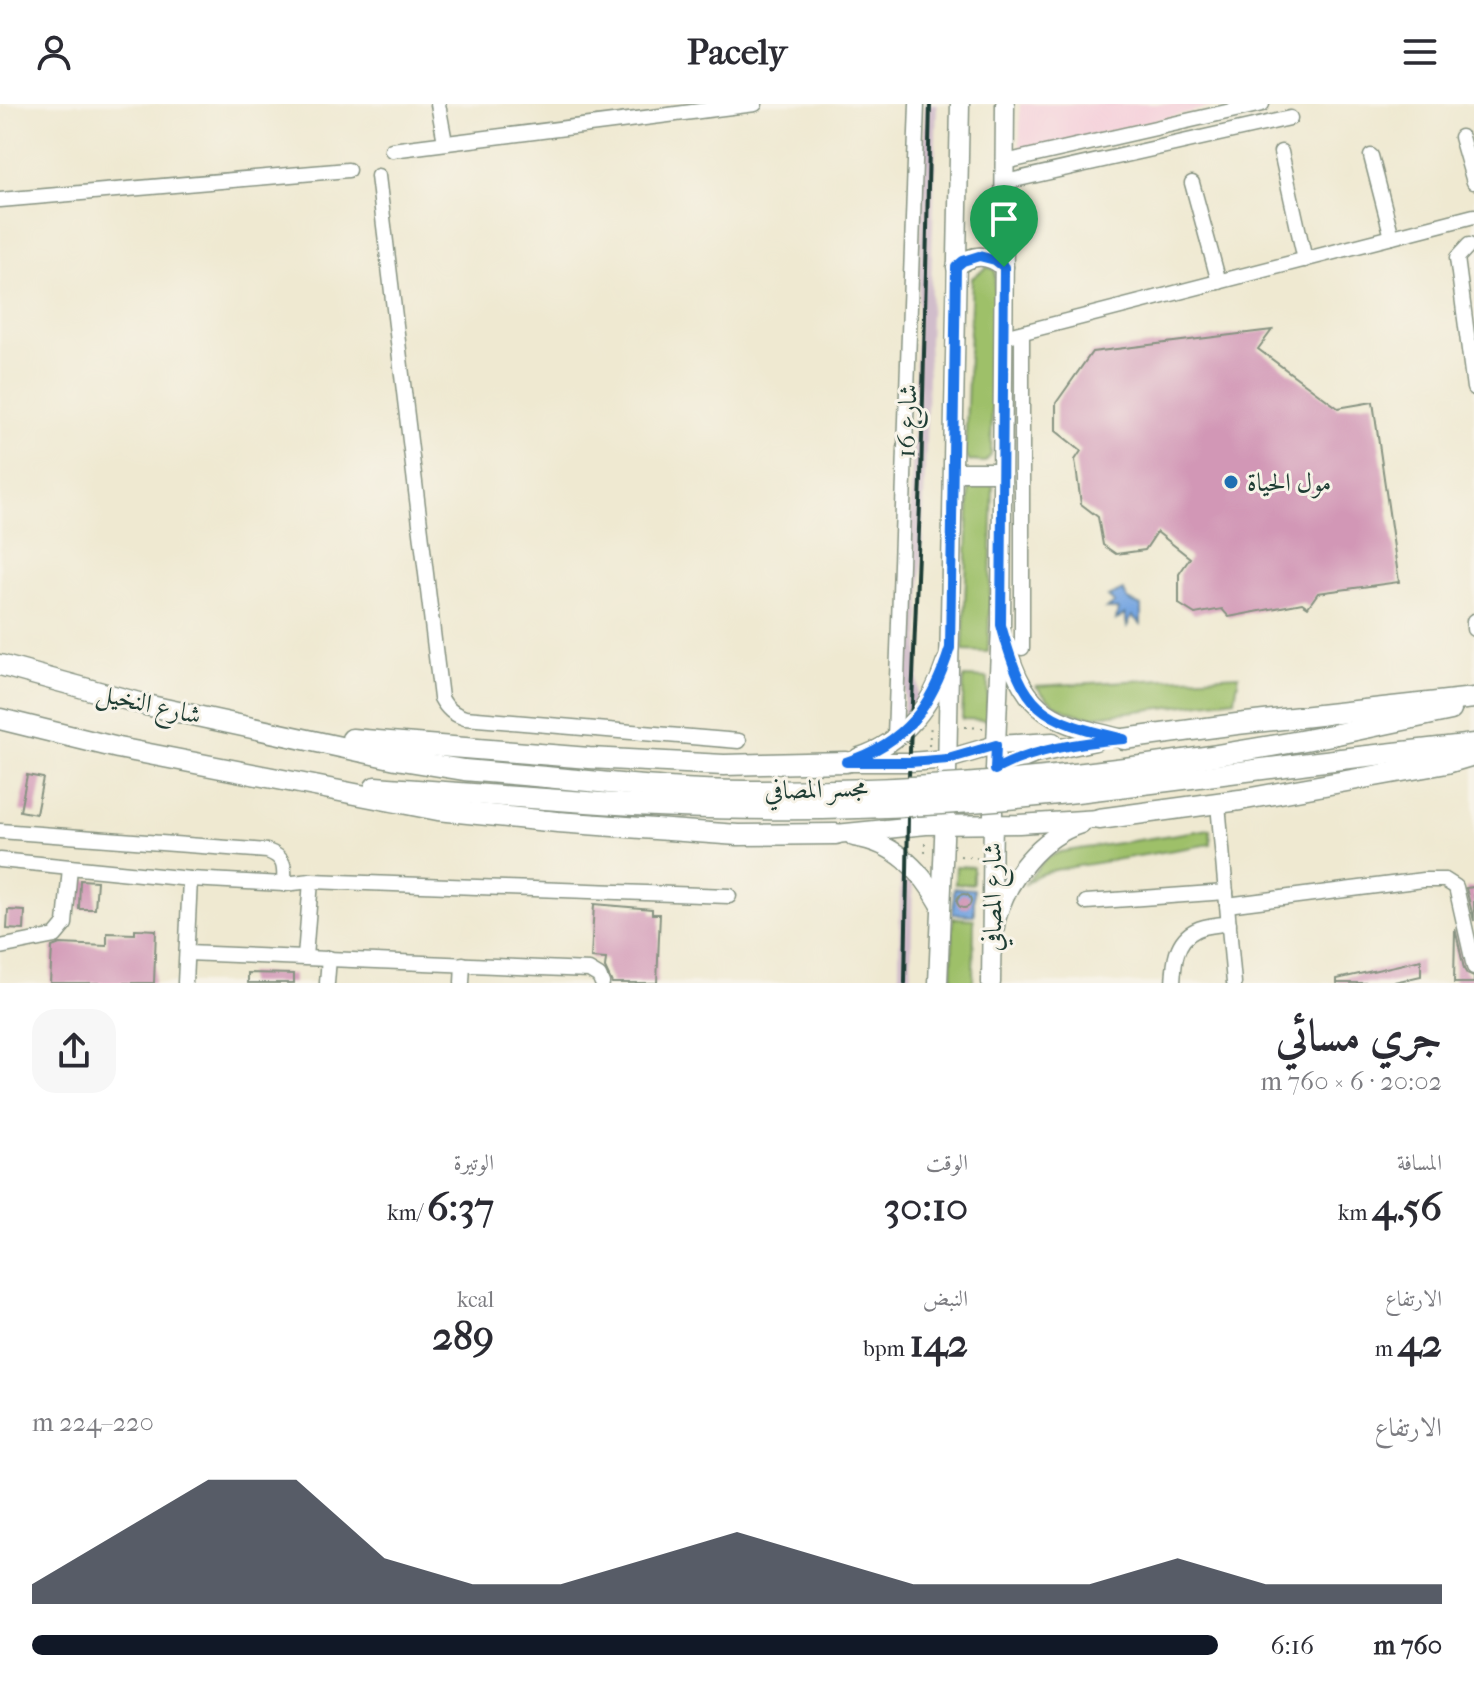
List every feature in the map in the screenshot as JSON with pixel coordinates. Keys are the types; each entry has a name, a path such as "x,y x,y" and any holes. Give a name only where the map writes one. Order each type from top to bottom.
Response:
{"highway":[{"name":"شارع النخيل","path":"0,665 146,705 300,737"},
{"path":"1124,739 1474,698"},
{"name":"مجسر المصافي","path":"300,737 396,759 464,770 744,791 915,786 1159,764 1241,753 1474,705"},
{"name":"شارع النخيل","path":"0,719 118,748 295,781"},
{"path":"300,737 724,765 853,762"},
{"name":"مجسر المصافي","path":"295,781 744,810 910,806 1075,793 1474,744"},
{"path":"1099,819 1218,804 1447,763 1474,755"},
{"path":"295,781 438,810 543,821 738,835 844,833"}],"main road":[{"path":"948,766 960,104"},
{"path":"1005,104 1004,267 1013,335 1002,472 1001,625 995,770 1035,754 1124,739"},
{"path":"957,234 964,241 980,247 996,244 1004,238"},
{"path":"956,267 979,256 995,260 1004,267"},
{"path":"954,472 1002,472"},
{"path":"1001,625 1013,668 1024,691 1038,707 1055,720 1124,739"},
{"path":"853,762 882,748 926,705 941,678 950,648"},
{"path":"853,762 948,766 996,745 1019,742 1086,743"},
{"path":"1046,766 1054,756 1086,743"},
{"path":"853,762 872,770 878,778"},
{"path":"1051,805 1074,821"},
{"path":"844,833 873,818"},
{"name":"شارع المصافي","path":"991,983 993,818"},
{"path":"844,833 942,820 1099,819"},
{"path":"992,952 996,920 1007,891 1023,866 1060,834 1073,826 1099,819"},
{"name":"شارع المصافي","path":"938,983 944,854 942,820"},
{"path":"844,833 867,838 907,860 928,882 940,904"}],"street":[{"path":"438,104 445,142"},
{"path":"392,150 755,104"},
{"name":"شارع 16","path":"895,737 917,104"},
{"path":"1005,162 1262,104"},
{"path":"1005,182 1290,118"},
{"path":"1461,137 1474,182"},
{"path":"1281,152 1305,260"},
{"path":"1371,156 1392,237"},
{"path":"0,200 348,170"},
{"path":"378,176 441,698 445,706 465,718 739,741"},
{"path":"1192,183 1219,282"},
{"path":"1022,648 1013,335 1474,216"},
{"path":"1454,221 1471,248 1457,258 1474,388"},
{"path":"1474,621 1474,629"},
{"path":"1218,804 1234,983"},
{"path":"0,831 267,851 282,858 284,884"},
{"path":"0,860 190,879 284,884 311,881 729,896"},
{"path":"0,947 55,936 61,931 65,924 70,867"},
{"path":"185,983 190,879"},
{"path":"1086,902 1226,898 1445,880 1456,887 1474,967"},
{"path":"305,957 311,881"},
{"path":"1173,983 1175,955 1186,939 1195,930 1229,923"},
{"path":"187,953 589,970 599,976 602,983"},
{"path":"327,983 329,958"},
{"path":"462,983 463,964"}],"path":[{"path":"942,820 925,852 991,858"}],"shaded area":[{"path":"925,104 937,104 917,710 903,721"},
{"path":"1020,104 1224,104 1020,152"},
{"path":"900,859 913,872 911,983 899,983"}],"green space":[{"path":"987,267 995,270 991,455 985,462 969,461 965,453 972,278"},
{"path":"970,482 993,486 988,652 963,651"},
{"path":"1239,675 1235,699 1095,716 1062,708 1036,686"},
{"path":"964,677 988,678 987,720 962,719"},
{"path":"1210,829 1211,844 1054,870 1038,875 1024,885 1045,859 1060,852"},
{"path":"956,866 973,867 973,884 955,884"},
{"path":"953,918 974,919 973,983 952,983"}],"water":[{"path":"1123,590 1128,600 1141,606 1141,624 1132,616 1127,626 1125,614 1116,620 1118,609 1106,609 1115,603 1108,597"},
{"path":"954,888 974,889 974,915 953,914"}],"building":[{"name":"مول الحياة","path":"1272,330 1258,349 1338,408 1373,402 1399,582 1318,593 1308,607 1302,603 1229,617 1222,609 1195,614 1179,604 1179,574 1190,558 1157,532 1145,550 1116,554 1103,545 1098,517 1081,504 1075,460 1081,451 1056,431 1056,403 1092,352"},
{"path":"27,775 43,778 36,814 20,811"},
{"path":"80,880 97,881 95,909 79,909"},
{"path":"1474,887 1474,921 1466,888"},
{"path":"964,894 971,901 964,908 957,901"},
{"path":"594,904 652,909 652,914 660,914 657,983 612,983 605,968 606,959 591,958"},
{"path":"8,910 25,911 24,930 7,929"},
{"path":"1455,928 1464,969 1474,977 1474,983 1454,983"},
{"path":"135,929 156,930 154,983 50,983 52,947 60,944 107,946 107,933 135,934"},
{"path":"1421,960 1421,976 1390,983 1337,983 1337,979"},
{"path":"248,973 294,974 294,983 248,983"}],"railway":[{"path":"909,776 921,479 930,104"},
{"path":"905,983 908,817"}],"place":[{"name":"مول الحياة","path":"1231,482"}],"route":[{"path":"979,256 995,260 1004,267 1001,625 1013,668 1024,691 1038,707 1055,720 1124,739 1095,741 1035,754 995,770 996,745 948,759 846,762 882,748 906,729 926,705 941,678 950,648 956,267 971,257 979,256"}]}
